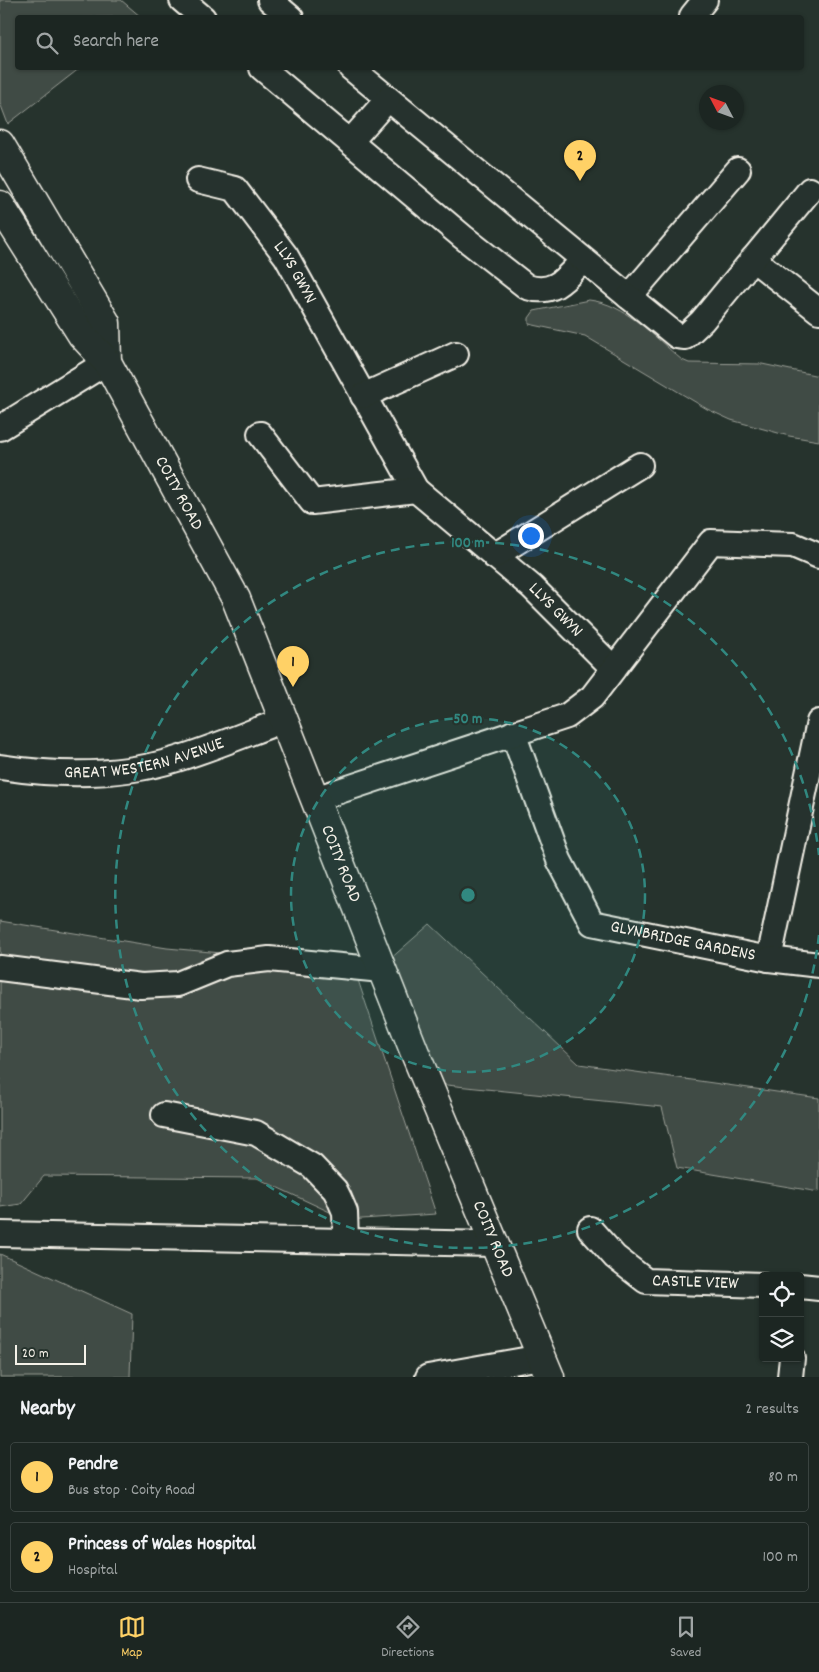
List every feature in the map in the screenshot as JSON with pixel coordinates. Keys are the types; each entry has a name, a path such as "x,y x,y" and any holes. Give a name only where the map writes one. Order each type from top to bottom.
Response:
{"main road":[{"name":"COITY ROAD","path":"0,144 106,323 106,362"},
{"name":"COITY ROAD","path":"0,205 82,335 106,362 236,599 382,970 546,1367"}],"street":[{"path":"182,0 200,15"},
{"path":"270,0 288,15"},
{"path":"264,70 462,237 527,287 538,291 548,290 566,278 583,260"},
{"path":"353,70 677,336 685,337 697,327 810,190"},
{"path":"350,142 388,99"},
{"path":"629,297 738,170"},
{"name":"LLYS GWYN","path":"198,180 235,189 286,256 362,396 416,490 532,587 613,668"},
{"path":"753,260 819,311"},
{"path":"362,396 456,354"},
{"path":"0,428 106,362"},
{"path":"260,434 312,502 416,490"},
{"path":"494,556 640,465"},
{"path":"315,799 567,716 592,697 711,542 793,546 819,556"},
{"name":"GREAT WESTERN AVENUE","path":"0,767 44,774 109,772 175,760 284,720"},
{"name":"GLYNBRIDGE GARDENS","path":"513,733 559,860 592,923 769,959 819,722"},
{"path":"0,968 141,986 178,984 227,964 269,959 382,970"},
{"path":"769,959 819,965"},
{"path":"164,1115 256,1133 312,1166 335,1190 339,1198 345,1212 346,1241"},
{"name":"CASTLE VIEW","path":"590,1230 615,1257 646,1281 759,1285"},
{"path":"0,1234 494,1244"},
{"path":"790,1377 792,1362"},
{"path":"428,1377 546,1367"}],"shaded area":[{"path":"0,0 121,0 139,15 15,15 15,70 77,70 8,124 0,103"},
{"path":"589,300 615,308 627,315 682,360 689,363 762,364 819,376 819,441 789,436 731,420 707,409 585,336 529,324 529,318 534,311"},
{"path":"0,921 167,948 353,965 436,1214 347,1220 257,1178 44,1176 21,1204 0,1207"},
{"path":"430,924 579,1064 819,1098 819,1192 677,1168 662,1107 427,1083 381,967"},
{"path":"0,1254 132,1314 130,1377 0,1377"}],"place":[{"name":"Princess of Wales Hospital","path":"580,181"},
{"name":"Pendre","path":"293,687"}]}
